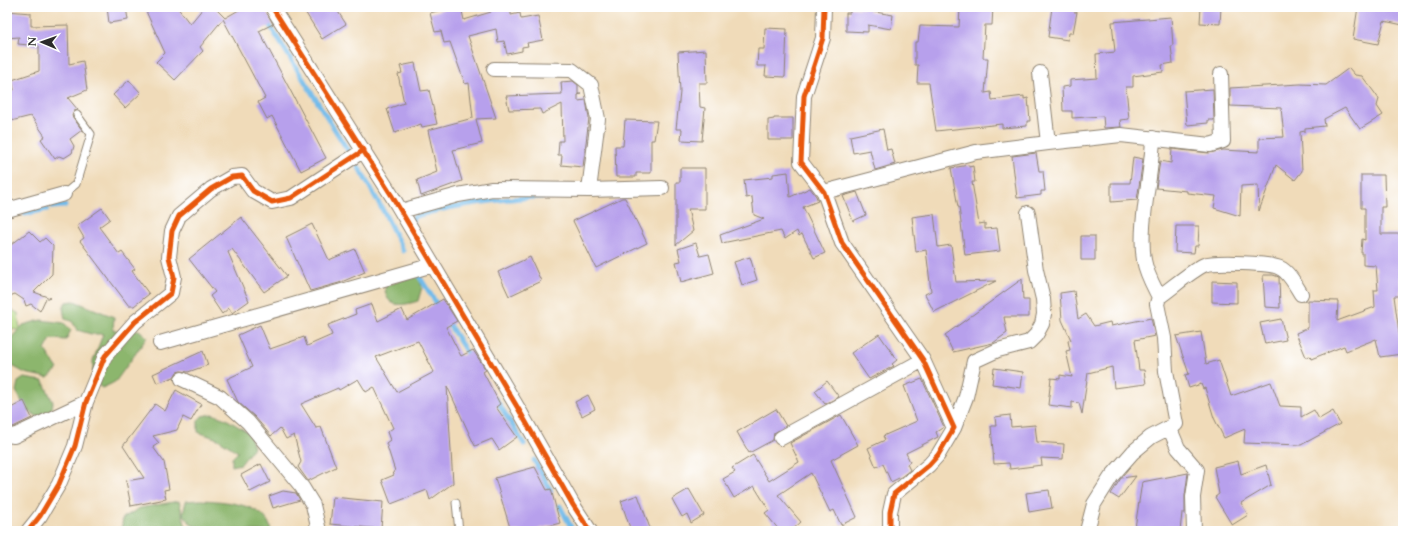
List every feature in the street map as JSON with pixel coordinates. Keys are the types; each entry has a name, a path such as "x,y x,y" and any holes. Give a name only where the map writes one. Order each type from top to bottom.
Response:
{"street":[{"path":"272,7 364,150 519,410 573,505 590,531"},
{"path":"824,7 823,38 804,96 800,162 824,192 842,243 923,360 954,428"},
{"path":"494,69 572,70 591,85 598,119 590,190"},
{"path":"1040,73 1048,143"},
{"path":"824,192 976,152 1048,143 1121,135 1210,145 1223,141 1221,74"},
{"path":"1154,138 1153,157 1142,236 1144,261 1149,278 1159,297"},
{"path":"28,531 40,516 59,484 75,446 86,402 105,356 135,322 171,293 174,277 169,257 172,231 179,216 211,189 232,176 242,176 253,191 272,202 292,198 364,150"},
{"path":"401,211 458,195 492,189 590,190 662,188"},
{"path":"7,210 64,194"},
{"path":"890,531 890,512 894,494 930,465 938,455 954,428 966,397 974,361 998,350 1029,342 1036,335 1042,324 1044,314 1043,299 1036,270 1028,213"},
{"path":"1176,424 1166,371 1164,338 1156,304 1159,297 1205,264 1218,263 1269,265 1280,268 1287,273 1301,294"},
{"path":"160,343 433,265"},
{"path":"781,438 923,360"},
{"path":"182,379 220,397 248,422 310,499 316,512 320,531"},
{"path":"7,435 14,436 86,402"},
{"path":"1087,531 1094,504 1111,477 1133,452 1151,437 1176,424"},
{"path":"1176,424 1170,429 1172,436 1178,448 1197,470 1192,497 1194,531"}],"lane":[{"path":"64,194 76,184 91,134 77,115"},
{"path":"456,503 459,531"}],"green space":[{"path":"418,275 422,287 418,301 401,305 391,302 388,299 385,286"},
{"path":"74,301 114,317 113,330 130,332 139,330 147,337 116,381 102,388 93,381 93,361 103,334 91,334 77,330 72,321 65,319 63,308 66,302"},
{"path":"7,308 18,313 20,330 7,329"},
{"path":"41,320 64,323 71,330 66,340 51,339 45,350 58,369 48,378 25,373 7,363 7,343 23,325"},
{"path":"24,378 43,381 53,402 51,415 38,417 26,409 16,391 18,382"},
{"path":"212,414 226,419 249,433 254,447 241,464 232,466 232,458 238,452 218,439 198,432 198,421 202,416"},
{"path":"179,501 187,531 121,531 123,518 140,508"},
{"path":"186,501 220,501 243,505 253,509 262,514 268,522 271,531 212,531 192,525 183,514"}],"building":[{"path":"107,7 126,7 128,20 109,23"},
{"path":"144,7 177,7 190,24 204,7 214,7 225,18 244,7 264,7 273,24 259,31 326,158 301,171 272,116 267,119 258,102 265,98 223,19 200,47 203,51 175,80 156,62 165,53"},
{"path":"302,7 335,7 346,24 322,39"},
{"path":"452,7 461,7 464,20 491,12 491,7 511,7 511,15 520,13 521,19 538,16 543,40 527,43 528,46 522,47 522,51 507,54 504,41 498,42 496,29 468,36 496,118 476,119 482,143 453,150 462,181 421,196 417,180 437,172 428,130 473,118 469,83 465,84 450,42 444,43 441,31 435,32 430,13"},
{"path":"960,7 993,7 992,25 985,25 983,58 988,58 985,93 991,92 992,100 1024,96 1024,99 1028,98 1030,121 1027,121 1027,126 1002,128 1002,124 936,131 929,83 917,83 918,65 915,65 915,42 918,42 920,26 959,27"},
{"path":"1052,7 1075,7 1074,12 1077,12 1073,33 1069,33 1068,40 1048,37"},
{"path":"1201,7 1221,7 1220,24 1200,23"},
{"path":"1358,7 1394,7 1403,9 1403,25 1384,21 1378,44 1353,39"},
{"path":"850,8 869,9 869,11 893,15 891,29 868,25 868,32 846,31 846,13 850,13"},
{"path":"7,11 31,13 31,26 68,25 69,64 83,61 87,90 68,98 78,110 74,111 72,116 82,130 70,139 74,146 72,153 64,158 59,156 55,159 41,139 45,136 31,116 7,122 7,92 14,90 12,80 39,71 39,46 18,44 19,37 7,38"},
{"path":"1171,17 1173,46 1171,46 1173,63 1162,65 1163,72 1133,76 1133,87 1126,87 1129,119 1120,120 1121,127 1104,128 1103,116 1072,118 1072,111 1063,111 1062,87 1070,86 1070,80 1097,78 1096,54 1115,52 1112,22"},
{"path":"765,28 787,29 785,77 765,76 766,66 757,66 758,49 764,49"},
{"path":"706,50 707,83 699,83 700,107 705,108 702,141 681,140 682,129 676,129 680,92 678,52"},
{"path":"415,63 421,91 429,90 437,124 422,127 421,124 395,133 387,109 404,103 398,74 402,73 400,66"},
{"path":"1349,68 1355,75 1362,76 1374,92 1379,99 1377,106 1383,115 1360,129 1345,108 1324,119 1325,126 1305,128 1305,131 1300,132 1302,171 1295,180 1276,165 1259,211 1258,185 1241,186 1240,216 1214,208 1216,196 1156,188 1160,161 1171,163 1172,149 1209,153 1223,150 1259,152 1259,138 1284,137 1281,108 1230,106 1230,88 1300,84 1326,85"},
{"path":"129,80 141,93 125,108 113,95"},
{"path":"573,81 578,85 578,94 581,94 578,95 578,101 586,100 589,118 583,167 561,165 562,155 558,155 559,141 563,141 562,104 542,114 540,109 509,110 506,96 562,94 561,82"},
{"path":"1213,89 1214,120 1208,120 1208,123 1187,125 1184,91"},
{"path":"774,118 793,118 793,140 768,140 768,120"},
{"path":"625,120 657,121 654,140 651,140 651,173 636,173 636,177 616,177 615,146 623,146"},
{"path":"883,129 887,150 891,149 895,164 875,170 870,150 853,153 850,136"},
{"path":"1036,153 1039,171 1043,171 1045,191 1041,191 1041,195 1017,198 1012,156"},
{"path":"1133,157 1143,159 1137,200 1111,202 1111,183 1130,183"},
{"path":"969,165 969,167 973,166 975,182 972,182 979,224 985,223 985,229 997,228 1000,251 965,255 959,207 951,168"},
{"path":"680,168 705,168 705,209 688,209 693,231 676,245 676,182 680,182"},
{"path":"788,172 790,197 810,188 816,196 818,201 803,207 825,253 814,258 802,234 799,236 797,231 785,239 781,231 722,243 720,235 764,219 754,215 752,197 746,198 744,180 773,177 773,174"},
{"path":"1361,175 1384,175 1385,207 1381,207 1381,234 1401,234 1401,296 1394,296 1402,354 1380,357 1376,339 1346,351 1344,346 1311,359 1310,356 1306,357 1296,333 1308,328 1308,300 1338,301 1337,321 1375,307 1374,290 1378,290 1376,266 1363,265 1363,253 1361,253 1362,239 1365,240 1365,208 1361,208"},
{"path":"857,192 866,215 853,221 843,196"},
{"path":"622,198 625,198 647,243 596,268 573,221"},
{"path":"102,208 110,219 99,227 119,254 122,252 135,269 132,271 149,294 134,306 129,306 80,241 84,238 77,226"},
{"path":"934,214 938,247 951,245 956,282 996,281 934,312 925,294 931,291 926,250 916,252 912,217"},
{"path":"241,217 287,276 264,292 232,249 228,252 249,301 232,313 229,308 222,314 210,296 215,292 189,259"},
{"path":"312,224 329,260 355,249 365,272 339,283 310,291 286,237"},
{"path":"1176,226 1199,226 1198,246 1195,246 1194,253 1175,252"},
{"path":"29,231 40,242 45,238 53,246 52,274 34,292 50,298 45,300 40,311 31,304 26,306 24,300 15,294 7,297 7,248"},
{"path":"1081,236 1095,236 1095,260 1081,260"},
{"path":"696,243 700,256 709,254 714,273 681,282 676,262 681,261 678,249"},
{"path":"530,257 541,281 509,296 498,272"},
{"path":"750,257 757,280 742,285 734,262"},
{"path":"1263,275 1273,275 1279,277 1280,308 1265,307"},
{"path":"1022,279 1023,300 1029,300 1029,317 1004,317 1007,333 993,343 953,352 945,335"},
{"path":"1212,281 1237,282 1237,303 1212,302"},
{"path":"1074,291 1078,319 1086,314 1094,326 1110,322 1111,326 1151,318 1155,336 1135,340 1139,370 1144,370 1146,384 1114,388 1112,367 1088,373 1082,414 1079,403 1072,402 1072,408 1048,405 1051,378 1060,379 1060,375 1072,377 1066,351 1070,350 1068,341 1071,340 1062,320 1060,293"},
{"path":"443,299 457,321 446,327 461,356 473,350 486,370 483,372 500,404 496,407 517,437 499,450 492,439 475,446 447,386 453,483 430,500 427,490 391,504 382,480 394,475 393,472 395,471 386,443 390,440 387,432 393,428 374,387 366,392 358,379 339,390 338,388 301,404 316,428 321,427 336,467 308,481 298,467 301,462 294,435 286,439 280,428 271,436 255,417 238,402 227,379 252,367 238,335 260,325 270,349 304,337 307,346 332,335 328,325 356,314 355,310 372,304 378,321 402,309 407,320","holes":["418,341 434,372 397,392 376,357"]},
{"path":"1281,319 1286,340 1265,344 1260,323"},
{"path":"1201,332 1206,364 1219,360 1231,396 1271,382 1280,406 1301,407 1301,417 1314,410 1319,419 1333,411 1340,424 1301,445 1244,443 1245,429 1224,438 1214,418 1205,388 1203,389 1201,384 1189,388 1185,375 1189,374 1176,336"},
{"path":"879,334 897,360 892,364 894,366 869,379 851,353"},
{"path":"203,351 208,365 188,372 177,372 174,377 157,383 153,374"},
{"path":"994,368 1023,372 1021,388 992,384"},
{"path":"922,379 944,427 936,432 938,437 906,453 910,462 907,464 910,470 891,482 883,464 876,467 868,448 885,440 883,436 917,421 904,386"},
{"path":"827,381 839,397 825,404 815,391"},
{"path":"176,390 201,404 191,421 183,417 177,430 153,436 159,443 153,447 164,462 169,489 164,490 166,499 131,506 126,481 144,478 123,446 155,404 165,411"},
{"path":"588,395 595,409 582,416 575,402"},
{"path":"24,401 32,418 13,427 7,427 7,410"},
{"path":"776,409 786,426 774,433 773,440 749,453 737,432"},
{"path":"841,415 858,445 831,460 857,517 841,525 834,510 830,512 811,473 778,495 801,522 791,531 780,531 765,513 769,510 754,486 734,498 723,479 735,472 732,468 753,455 769,481 799,462 790,443"},
{"path":"1010,415 1011,427 1035,425 1037,442 1064,444 1063,459 1041,458 1042,465 1010,469 1009,463 994,464 991,426 996,426 995,417"},
{"path":"1238,461 1241,474 1266,465 1271,485 1241,503 1248,515 1232,525 1215,497 1219,494 1214,467"},
{"path":"261,464 270,482 250,492 241,475"},
{"path":"535,467 547,490 551,489 560,523 531,531 511,531 495,478"},
{"path":"1188,473 1185,496 1185,513 1182,513 1180,531 1159,531 1135,528 1142,482"},
{"path":"1136,476 1119,499 1111,494 1121,478"},
{"path":"689,489 704,515 691,523 687,514 682,517 672,499"},
{"path":"1049,490 1052,508 1029,512 1026,493"},
{"path":"283,491 296,493 300,500 273,508 269,496"},
{"path":"638,495 651,531 631,531 621,501"},
{"path":"333,497 383,502 381,529 330,524"}],"waterway":[{"path":"267,21 350,154"},
{"path":"358,166 385,214 403,251"},
{"path":"413,223 412,219 416,216 467,204 555,196"},
{"path":"53,207 65,206"},
{"path":"25,214 47,209"},
{"path":"419,276 440,309"},
{"path":"447,321 470,358"},
{"path":"496,399 524,444"},
{"path":"534,460 551,491"},
{"path":"560,506 573,531"}],"cycle path":[{"path":"272,7 392,196 519,410 573,505 590,531"},
{"path":"824,7 823,38 804,96 801,162 824,192 842,243 923,360 954,428 938,455 929,465 894,494 890,512 890,531"},
{"path":"28,531 40,516 59,484 75,446 86,402 105,356 135,322 171,293 174,277 169,257 172,231 179,216 211,189 232,177 242,176 253,191 272,202 291,198 364,150"}]}
